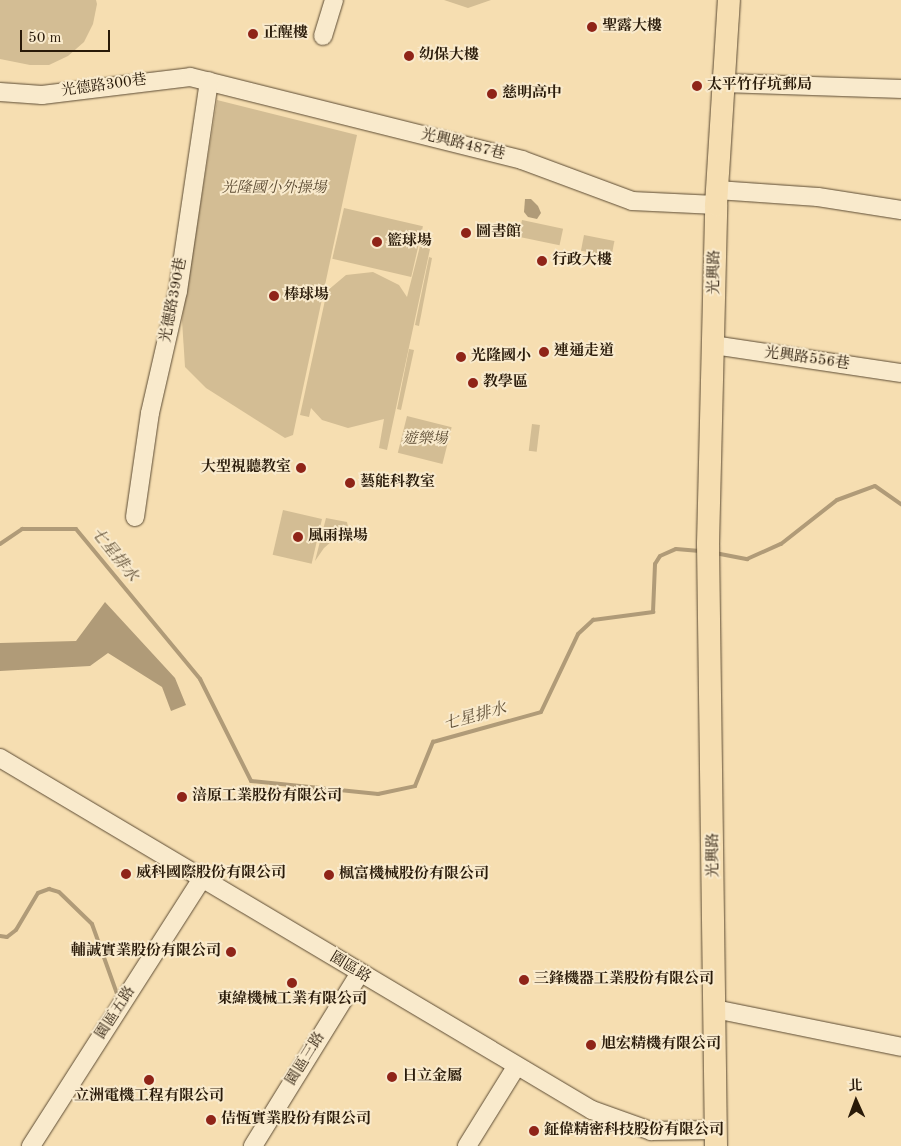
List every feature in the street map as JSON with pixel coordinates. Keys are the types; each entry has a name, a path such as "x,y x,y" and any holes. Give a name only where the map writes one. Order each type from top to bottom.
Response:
{"main road":[{"name":"光興路","path":"716,1138 712,656 708,554 717,198 729,0"}],"street":[{"path":"323,36 334,0"},
{"name":"光德路300巷","path":"0,92 42,95 178,77 209,81"},
{"name":"光興路487巷","path":"209,81 537,164 632,201 818,197 901,210"},
{"name":"光德路390巷","path":"134,517 150,413 178,291 209,81"},
{"path":"724,83 901,89"},
{"name":"光興路556巷","path":"713,345 901,373"},
{"name":"園區路","path":"0,758 516,1067 592,1110 635,1128 716,1138"},
{"name":"園區五路","path":"31,1146 202,879"},
{"name":"園區三路","path":"253,1146 360,973"},
{"path":"715,1009 901,1047"},
{"path":"467,1146 516,1067"}],"green space":[{"path":"0,0 96,0 97,4 93,24 84,42 68,56 49,65 30,65 0,59"},
{"path":"444,0 491,0 468,8"},
{"name":"光隆國小外操場","path":"217,100 357,135 293,435 285,438 206,388 185,367 182,320"},
{"name":"籃球場","path":"344,208 423,226 411,277 332,259"},
{"path":"522,220 563,229 560,245 518,237"},
{"path":"584,235 614,241 611,257 581,251"},
{"path":"420,246 430,249 387,450 379,448 384,419 348,428 322,420 311,408 309,417 300,415 327,291 346,275 373,272 399,285 407,297"},
{"path":"429,257 432,258 419,326 415,325"},
{"path":"409,349 414,350 401,410 397,409"},
{"name":"遊樂場","path":"407,416 452,427 442,464 398,453"},
{"path":"532,424 540,425 537,452 529,451"},
{"name":"風雨操場","path":"283,510 322,519 312,564 273,555"},
{"path":"326,518 347,522 348,527 324,548 315,561"}],"shaded area":[{"path":"525,199 531,199 538,206 541,213 537,219 528,217 524,212"},
{"path":"105,602 175,678 186,705 171,711 162,687 108,653 90,666 0,671 0,643 76,641"}],"waterway":[{"name":"七星排水","path":"715,553 747,559 781,544 837,500 875,486 901,504"},
{"name":"七星排水","path":"0,544 22,529 76,529 200,679 251,781 378,794 415,786 433,742 541,712 578,634 593,620 653,612 655,564 660,556 676,549 700,551"},
{"path":"0,936 7,937 16,930 38,893 49,889 59,892 92,924 117,994"}],"place":[{"name":"聖露大樓","path":"592,27"},
{"name":"正醒樓","path":"253,34"},
{"name":"幼保大樓","path":"409,56"},
{"name":"太平竹仔坑郵局","path":"697,86"},
{"name":"慈明高中","path":"492,94"},
{"name":"圖書館","path":"466,233"},
{"name":"籃球場","path":"377,242"},
{"name":"行政大樓","path":"542,261"},
{"name":"棒球場","path":"274,296"},
{"name":"連通走道","path":"544,352"},
{"name":"光隆國小","path":"461,357"},
{"name":"教學區","path":"473,383"},
{"name":"大型視聽教室","path":"301,468"},
{"name":"藝能科教室","path":"350,483"},
{"name":"風雨操場","path":"298,537"},
{"name":"涪原工業股份有限公司","path":"182,797"},
{"name":"威科國際股份有限公司","path":"126,874"},
{"name":"楓富機械股份有限公司","path":"329,875"},
{"name":"輔誠實業股份有限公司","path":"231,952"},
{"name":"三鋒機器工業股份有限公司","path":"524,980"},
{"name":"東緯機械工業有限公司","path":"292,983"},
{"name":"旭宏精機有限公司","path":"591,1045"},
{"name":"日立金屬","path":"392,1077"},
{"name":"立洲電機工程有限公司","path":"149,1080"},
{"name":"佶恆實業股份有限公司","path":"211,1120"},
{"name":"鉦偉精密科技股份有限公司","path":"534,1131"}]}
